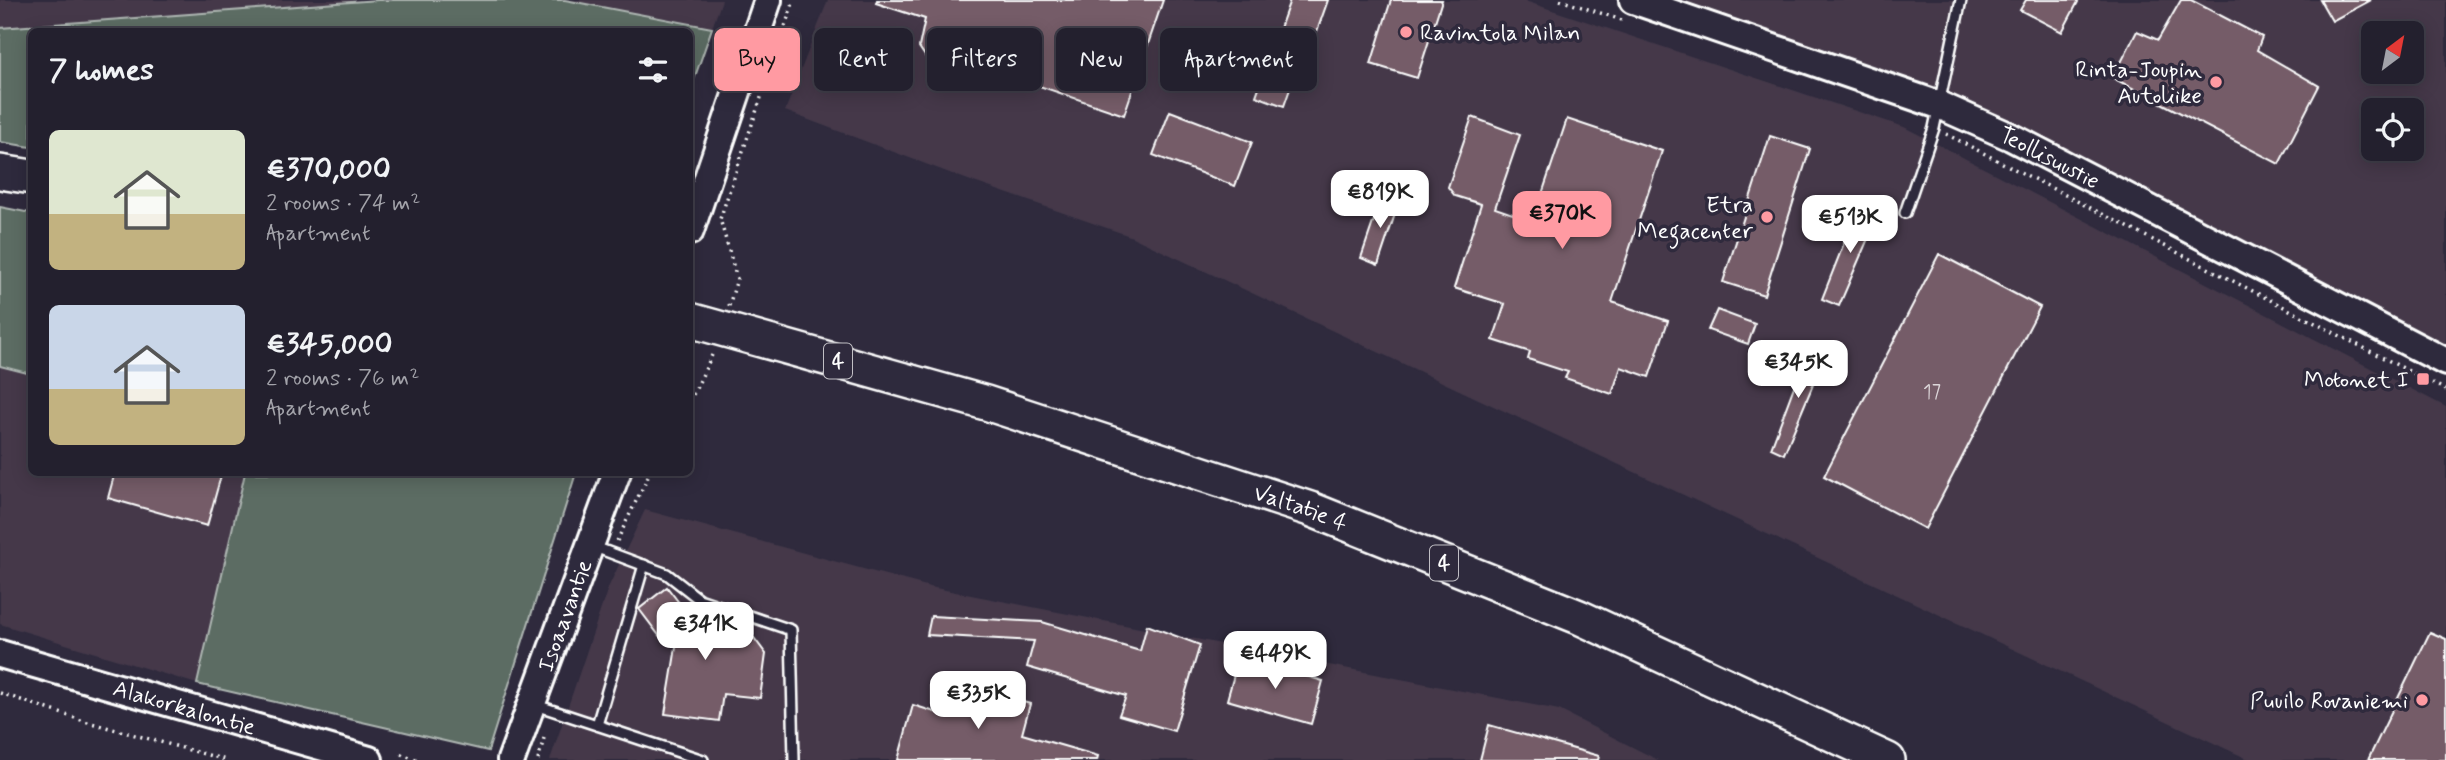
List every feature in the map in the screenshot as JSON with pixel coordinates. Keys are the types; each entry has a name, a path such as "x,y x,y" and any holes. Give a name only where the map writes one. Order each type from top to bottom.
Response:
{"highway":[{"path":"0,172 28,176"},
{"name":"Valtatie 4","path":"693,321 986,403 1310,509 1579,617 1888,760"}],"street":[{"path":"693,222 768,0"},
{"name":"Teollisuustie","path":"1634,13 1936,117 2011,137 2446,362"},
{"name":"Isoaavantie","path":"511,760 616,476"},
{"name":"Alakorkalontie","path":"0,654 369,760"}],"lane":[{"path":"1905,213 1936,117 1961,0"},
{"path":"591,546 667,574 699,599 791,630 794,760"},
{"path":"597,726 644,565"},
{"path":"531,703 703,760"}],"path":[{"path":"693,394 722,328 737,279 720,219 794,0"},
{"path":"1560,0 1634,13"},
{"path":"1936,117 2446,390"},
{"name":"Alakorkalontie","path":"0,693 84,721 226,760"},
{"path":"401,754 419,760"}],"shaded area":[{"path":"0,0 378,0 0,28"},
{"path":"565,0 722,0 712,28"},
{"path":"828,0 1522,0 1904,127 2446,407 2446,760 2250,760 1130,236 971,181 785,111 793,91 800,91 800,72 814,36 814,91 913,91 913,28 817,28"},
{"path":"1678,0 2446,0 2446,349 2051,141"},
{"path":"0,366 28,373 28,476 244,476 197,684 0,624"},
{"path":"645,510 930,587 1559,710 1658,760 550,760 608,588"}],"green space":[{"path":"378,0 565,0 712,28 693,82 693,28 28,28 28,147 0,142 0,28"},
{"path":"0,207 28,212 28,373 0,366"},
{"path":"244,476 575,476 488,751 197,684"}],"building":[{"path":"877,0 1163,0 1146,50 1146,28 1056,28 1056,91 1132,91 1124,115 1042,87 1042,28 927,28 927,59 919,47 925,19 876,3"},
{"path":"1290,0 1328,0 1317,31 1317,28 1280,28"},
{"name":"Ravintola Milan","path":"1391,0 1442,0 1417,78 1371,64"},
{"path":"2026,0 2079,0 2062,32 2020,10"},
{"name":"Rinta-Joupin Autoliike","path":"2181,0 2191,0 2262,37 2257,50 2319,86 2279,164 2113,78 2137,31 2158,40"},
{"path":"2320,0 2371,0 2332,21"},
{"path":"1258,91 1289,91 1284,106 1256,96"},
{"path":"1170,111 1252,142 1235,186 1153,155"},
{"path":"1472,117 1520,135 1495,208 1533,221 1567,119 1662,151 1612,302 1668,321 1649,377 1621,367 1612,394 1565,378 1568,372 1528,359 1530,352 1493,340 1505,304 1454,288 1481,204 1455,196 1448,187"},
{"path":"1770,136 1810,149 1764,295 1723,282"},
{"path":"1382,196 1399,202 1378,265 1361,258"},
{"path":"1859,205 1879,213 1839,306 1822,299"},
{"path":"1939,254 2040,307 1925,529 1824,476"},
{"path":"1717,310 1755,324 1748,344 1708,330"},
{"path":"1808,349 1825,356 1784,454 1771,448"},
{"path":"114,476 221,476 207,526 108,498"},
{"path":"667,587 700,630 754,638 766,654 760,698 723,694 719,721 665,714 680,623 661,638 639,609"},
{"path":"931,616 1042,622 1140,651 1147,625 1200,645 1174,731 1119,715 1126,696 1027,667 1034,641 927,635"},
{"name":"Puuilo Rovaniemi","path":"2430,632 2446,639 2446,760 2368,760"},
{"path":"1239,657 1323,681 1311,724 1227,700"},
{"path":"948,680 1030,704 1022,734 1098,756 1097,760 898,760 913,705 938,713"},
{"path":"1489,725 1599,756 1598,760 1480,760"}],"place":[{"name":"Ravintola Milan","path":"1406,32"},
{"name":"Rinta-Joupin Autoliike","path":"2216,82"},
{"name":"Etra Megacenter","path":"1767,217"},
{"name":"Motonet I","path":"2423,379"},
{"name":"Puuilo Rovaniemi","path":"2422,700"}]}
